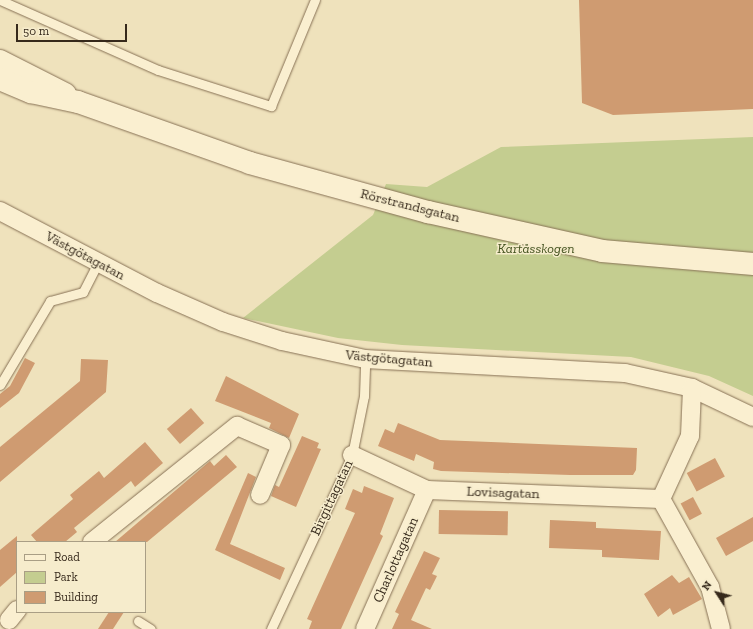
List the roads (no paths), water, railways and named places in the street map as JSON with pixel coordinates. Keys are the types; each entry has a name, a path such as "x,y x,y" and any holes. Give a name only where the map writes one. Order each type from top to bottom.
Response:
{"main road":[{"name":"Rörstrandsgatan","path":"0,61 37,77 78,102"},
{"name":"Rörstrandsgatan","path":"0,79 31,92 78,102 250,163 428,212 602,251 753,264"}],"street":[{"name":"Västgötagatan","path":"0,211 98,262 222,322 312,349 365,360 625,374 692,388 753,416"},
{"path":"692,388 690,436 661,499 710,587 721,629"},
{"path":"93,541 222,434 237,426 281,445 260,495"},
{"name":"Lovisagatan","path":"352,455 427,490 661,499"},
{"name":"Charlottagatan","path":"365,629 427,490"}],"lane":[{"path":"0,0 158,70 271,106 315,0"},
{"path":"0,385 50,300 83,292 98,262"},
{"name":"Birgittagatan","path":"271,629 352,455 364,396 365,360"},
{"path":"138,620 151,629"}],"park label":[{"name":"Kartåsskogen","path":"536,249"}]}
